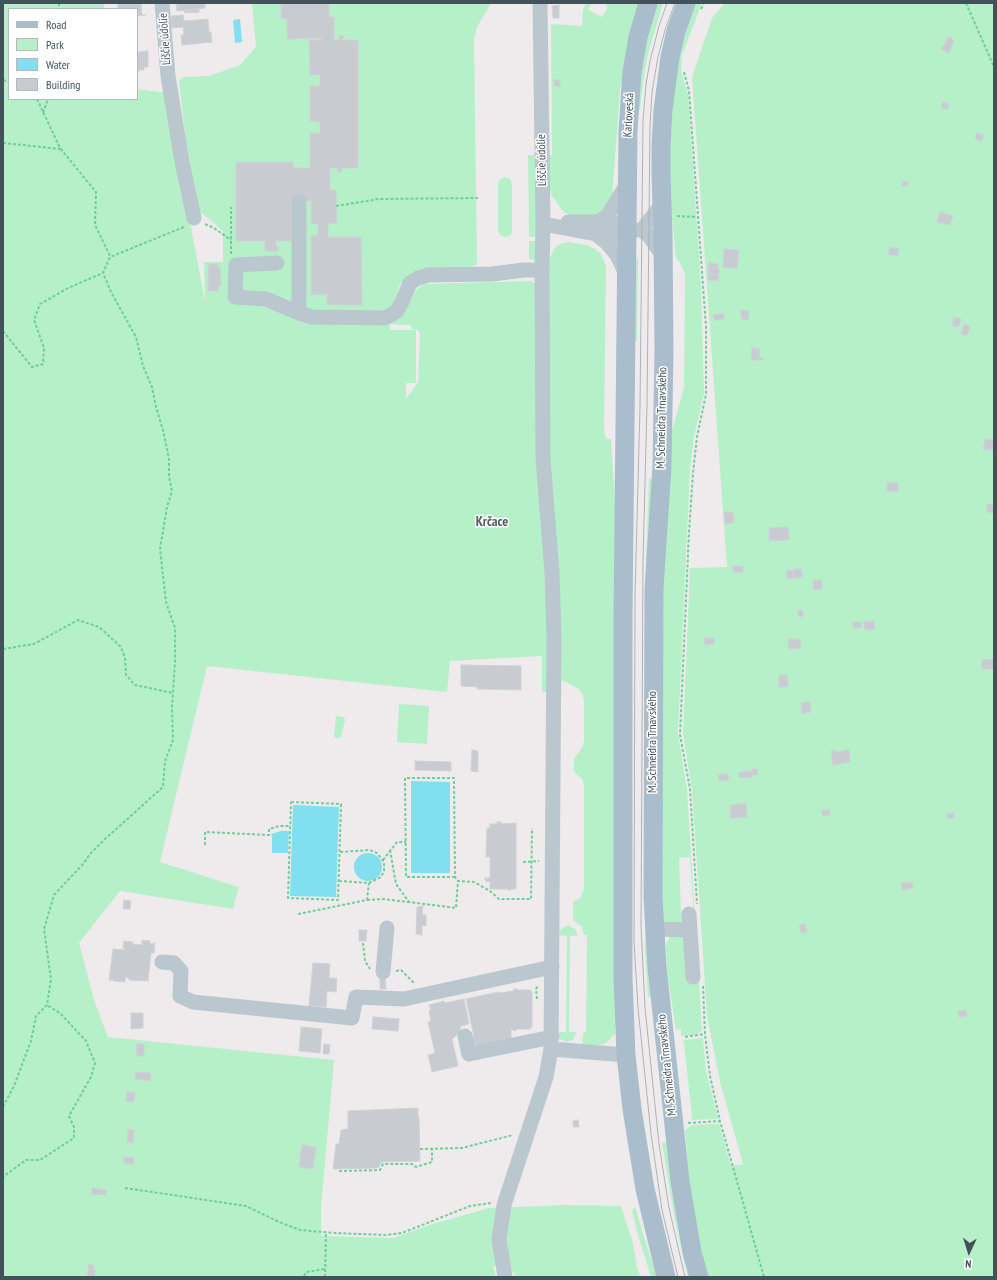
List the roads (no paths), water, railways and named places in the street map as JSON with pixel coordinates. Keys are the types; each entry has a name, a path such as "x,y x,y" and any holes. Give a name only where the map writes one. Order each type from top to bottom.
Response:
{"main road":[{"name":"Karloveská","path":"634,230 627,184 629,112 632,72 638,37 648,3"},
{"path":"668,210 661,146 666,78 676,31 692,9"},
{"name":"M. Schneidra Trnavského","path":"668,210 663,256 664,351 662,466 654,596 654,929 680,1181 692,1252 699,1277"},
{"path":"634,230 626,275 623,620 623,986 626,1054 632,1109 653,1225 666,1277"}],"street":[{"name":"Líščie údolie","path":"162,3 168,76 182,162 194,218"},
{"name":"Líščie údolie","path":"506,1277 499,1239 504,1205 546,1077 552,1043 552,766 554,636 552,573 543,458 543,224 540,3"},
{"path":"597,228 608,215 627,184"},
{"path":"299,201 299,312"},
{"path":"634,230 668,210"},
{"path":"543,224 597,228 619,224 649,236 663,256"},
{"path":"597,228 617,255 626,275"},
{"path":"277,264 236,265 235,297 266,299 312,317 384,318 397,311 410,283 418,278 428,275 492,274 524,270 542,270"},
{"path":"693,910 690,930 698,980"},
{"path":"383,972 387,928"},
{"path":"654,929 690,930"},
{"path":"162,962 174,963 181,970 180,996 193,1002 352,1018 356,997 404,998 552,967"},
{"path":"465,1036 469,1054 552,1043 626,1054"}],"water":[{"path":"240,19 242,42 235,43 233,20"},
{"path":"411,781 450,782 450,873 411,873"},
{"path":"293,805 339,807 336,897 290,896"},
{"path":"281,831 289,831 288,853 272,853 271,834"},
{"path":"368,853 378,857 382,867 378,877 368,881 358,877 354,867 358,857"}],"tram line":[{"path":"667,3 659,26 650,61 646,84 643,121 640,407 635,596 634,942 638,1008 651,1134 662,1210 678,1277"},
{"path":"675,3 665,30 658,57 652,92 650,126 647,404 643,562 641,926 645,1008 659,1144 669,1208 685,1277"}],"district":[{"name":"Krčace","path":"492,522"}]}
